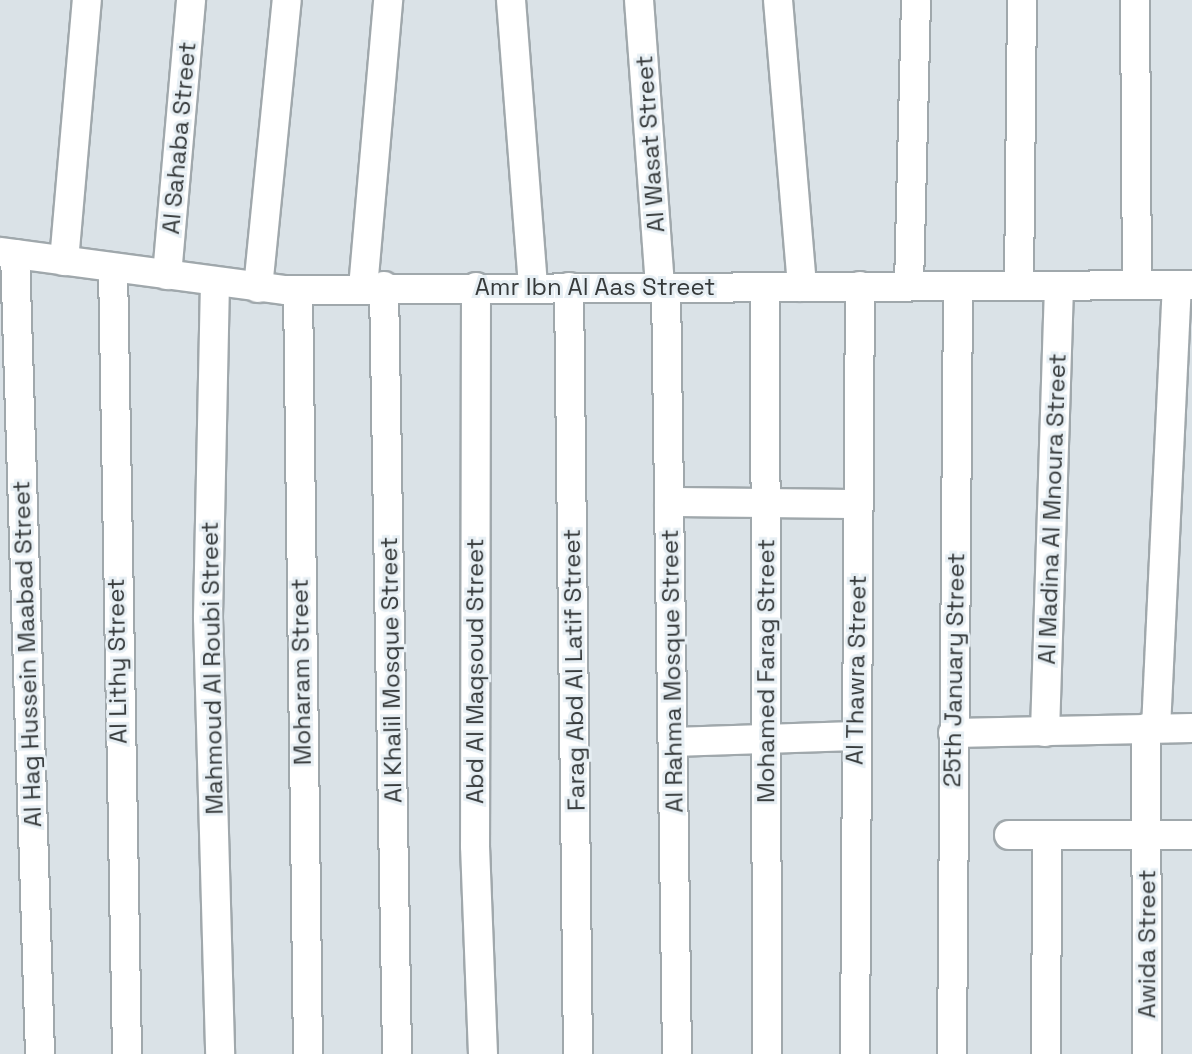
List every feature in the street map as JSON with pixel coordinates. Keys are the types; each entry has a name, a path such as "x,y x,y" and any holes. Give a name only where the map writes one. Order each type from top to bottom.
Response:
{"street":[{"path":"64,261 87,0"},
{"name":"Al Sahaba Street","path":"167,275 191,0"},
{"path":"258,288 287,0"},
{"name":"Al Khalil Mosque Street","path":"388,0 374,287 397,1054"},
{"path":"511,0 533,287"},
{"name":"Al Wasat Street","path":"639,0 663,287"},
{"path":"778,0 802,287"},
{"path":"909,286 916,0"},
{"path":"1019,286 1022,0"},
{"path":"1135,0 1137,285"},
{"name":"Amr Ibn Al Aas Street","path":"8,253 258,288 298,290 374,287 1184,285"},
{"name":"Al Hag Hussein Maabad Street","path":"8,253 40,1054"},
{"name":"Al Lithy Street","path":"113,268 127,1054"},
{"name":"Mahmoud Al Roubi Street","path":"215,282 208,618 220,1054"},
{"name":"Awida Street","path":"1147,1054 1147,835 1151,728 1184,285"},
{"name":"Al Thawra Street","path":"855,1054 860,286"},
{"name":"25th January Street","path":"952,1054 958,286"},
{"name":"Al Madina Al Mnoura Street","path":"1045,732 1059,286"},
{"name":"Abd Al Maqsoud Street","path":"476,287 475,846 483,1054"},
{"name":"Farag Abd Al Latif Street","path":"569,287 578,1054"},
{"name":"Al Rahma Mosque Street","path":"663,287 677,1054"},
{"name":"Mohamed Farag Street","path":"765,287 767,1054"},
{"name":"Moharam Street","path":"298,290 308,1054"},
{"path":"669,502 766,506 858,504"},
{"path":"953,733 1192,728"},
{"path":"673,742 855,736"},
{"path":"1009,835 1192,835"},
{"path":"1046,1054 1047,835"}]}
